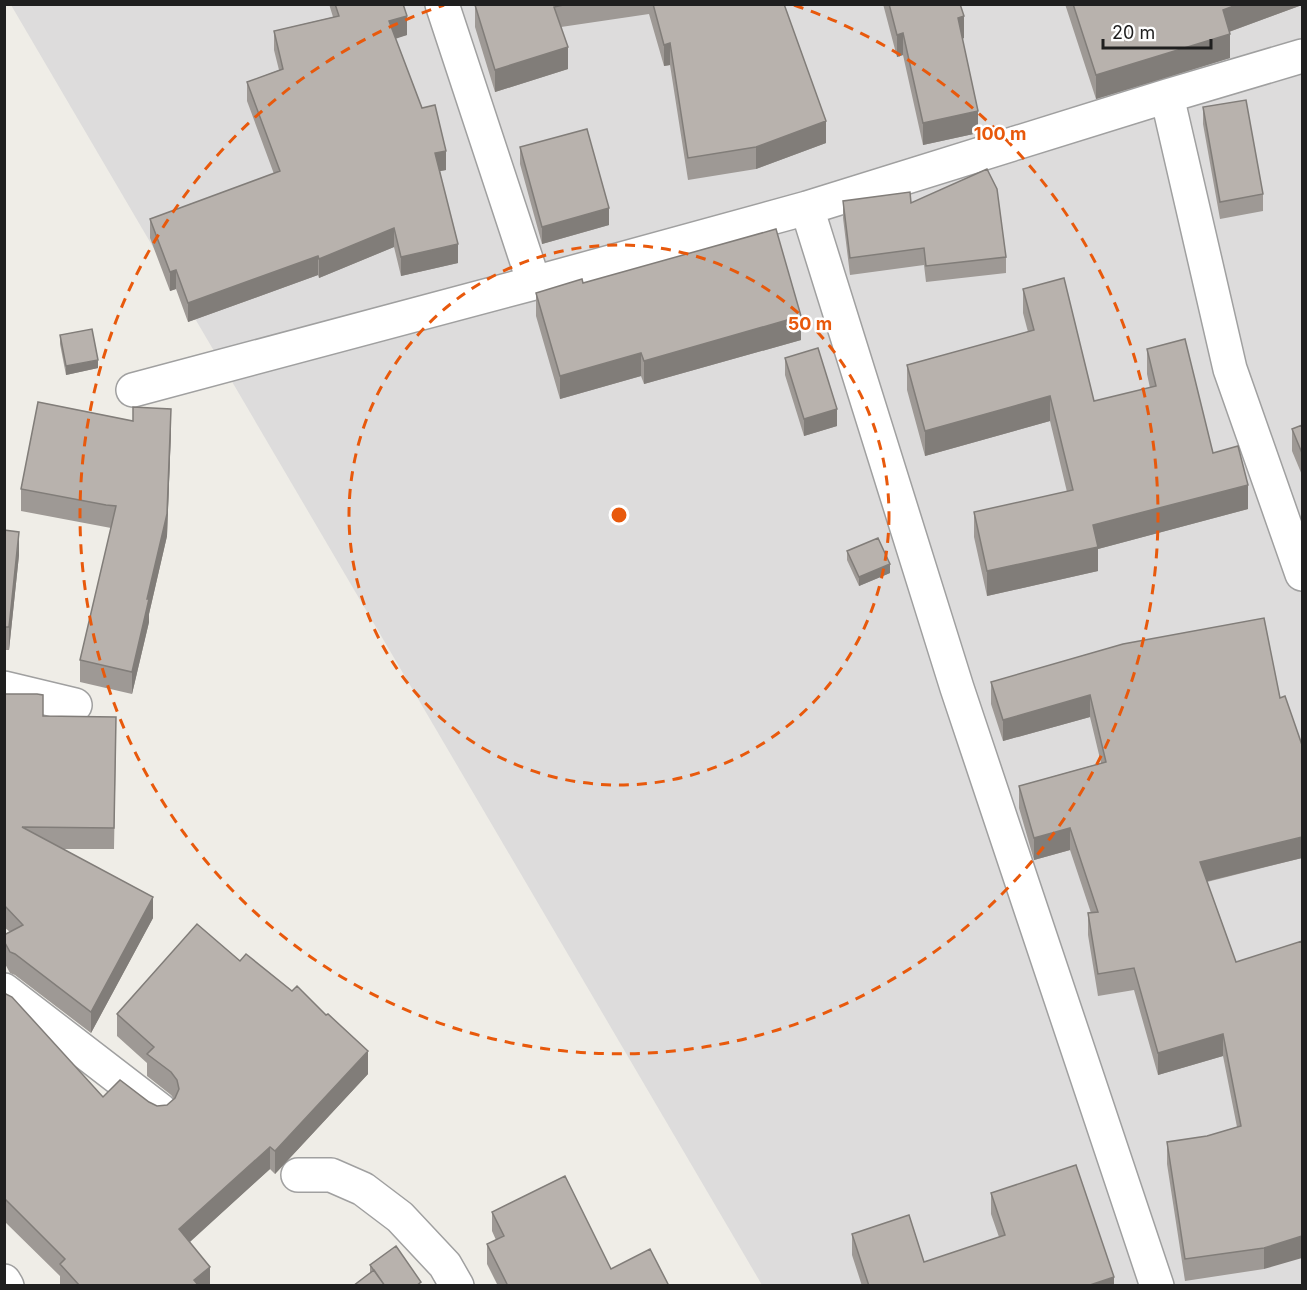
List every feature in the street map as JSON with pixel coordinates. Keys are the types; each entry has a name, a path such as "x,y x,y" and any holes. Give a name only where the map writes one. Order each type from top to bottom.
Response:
{"street":[{"path":"442,4 534,284"},
{"path":"133,390 534,284 807,208 1302,56"},
{"path":"1167,96 1230,369 1302,574"},
{"path":"807,208 957,688 1157,1286"},
{"path":"4,688 75,705"},
{"path":"4,990 160,1110"},
{"path":"298,1175 331,1175 363,1189 400,1216 445,1265 457,1286"},
{"path":"4,1281 7,1286"}],"shaded area":[{"path":"11,5 1302,5 1302,1285 762,1285"}],"building":[{"path":"335,4 403,4 407,16 389,21 422,108 435,105 446,151 435,153 458,244 401,257 394,228 319,259 318,256 188,303 176,270 170,272 150,219 280,171 247,82 283,69 274,31 339,16"},
{"path":"568,4 554,7 568,47 495,70 475,5"},
{"path":"653,4 784,4 826,121 756,147 688,158 670,43 664,45"},
{"path":"889,4 960,4 964,16 958,18 978,111 923,123 903,33 897,35"},
{"path":"1073,4 1239,4 1223,10 1230,34 1096,75"},
{"path":"1246,100 1263,194 1220,202 1203,107"},
{"path":"587,129 609,208 542,227 520,147"},
{"path":"987,169 997,189 1006,257 926,266 924,248 850,258 843,201 910,192 911,203"},
{"path":"776,229 801,316 644,361 641,353 560,376 536,293 582,279 583,283"},
{"path":"1064,278 1094,401 1156,386 1147,349 1185,339 1213,453 1238,446 1248,485 1093,525 1098,547 987,571 974,512 1073,490 1050,396 925,431 907,365 1034,330 1023,289"},
{"path":"92,329 98,360 66,366 60,335"},
{"path":"818,348 837,409 804,419 785,358"},
{"path":"38,402 133,421 133,407 171,409 167,514 132,672 80,660 116,506 21,489"},
{"path":"1302,425 1302,453 1292,429"},
{"path":"4,530 19,532 9,627 4,627"},
{"path":"878,538 890,564 859,577 847,551"},
{"path":"1264,618 1280,698 1285,696 1302,745 1302,837 1200,862 1236,962 1302,941 1302,1236 1264,1248 1185,1259 1167,1142 1207,1136 1241,1126 1223,1034 1158,1053 1134,968 1098,974 1088,913 1098,912 1070,828 1034,838 1019,786 1106,762 1090,695 1003,720 991,682 1123,644"},
{"path":"4,694 43,695 43,716 116,717 114,828 22,827 153,897 91,1012 10,952 4,941 4,935 23,925 4,905"},
{"path":"197,924 240,961 246,954 292,991 297,986 326,1015 328,1014 368,1051 275,1151 270,1147 179,1229 210,1267 194,1280 199,1286 80,1286 60,1264 65,1259 4,1198 4,993 12,997 103,1097 120,1080 149,1102 157,1106 167,1105 175,1098 179,1089 177,1080 171,1072 147,1054 154,1047 117,1014"},
{"path":"1076,1165 1114,1277 1087,1286 869,1286 852,1234 909,1215 924,1262 1005,1235 991,1193"},
{"path":"565,1176 611,1269 650,1249 669,1286 508,1286 487,1244 504,1236 492,1212"},
{"path":"396,1246 421,1282 416,1286 385,1286 370,1265"},
{"path":"374,1270 385,1286 353,1286"}]}
